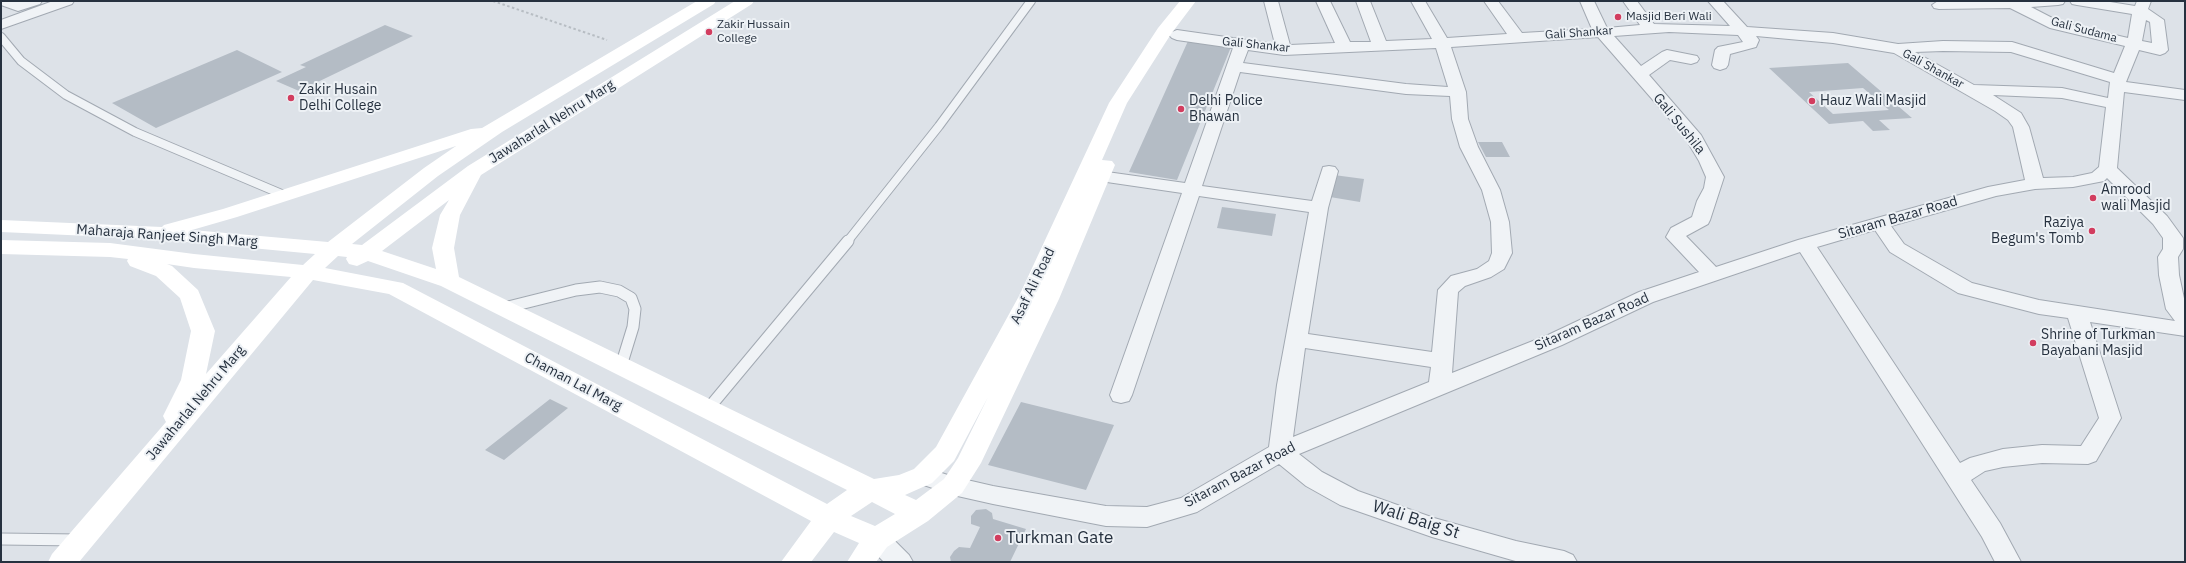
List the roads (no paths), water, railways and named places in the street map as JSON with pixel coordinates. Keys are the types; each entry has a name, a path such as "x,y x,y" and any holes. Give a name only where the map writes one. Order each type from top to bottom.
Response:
{"main road":[{"name":"Jawaharlal Nehru Marg","path":"62,562 308,272 334,248 431,172 495,128 708,1"},
{"name":"Jawaharlal Nehru Marg","path":"337,277 364,252 475,170 746,1"},
{"name":"Asaf Ali Road","path":"795,562 829,518 851,500 872,490 903,485 923,476 945,454 1030,296 1118,103 1156,45 1188,1"},
{"name":"Asaf Ali Road","path":"861,562 877,539 918,513 953,486 968,464 1044,306 1132,105 1177,35 1202,1"},
{"path":"156,233 230,213 443,142 495,128"},
{"path":"449,281 443,248 450,215 475,170"},
{"name":"Maharaja Ranjeet Singh Marg","path":"1,226 156,233 334,248"},
{"name":"Maharaja Ranjeet Singh Marg","path":"1,247 110,250 194,261 308,272"},
{"path":"334,248 364,252 449,281 918,513"},
{"path":"110,250 164,271 190,295 203,331 193,380 164,441"},
{"name":"Chaman Lal Marg","path":"308,272 395,288 829,518"},
{"path":"829,518 877,539"}],"street":[{"path":"4,1 18,7 35,1"},
{"path":"1,25 66,1"},
{"path":"1271,1 1284,50"},
{"path":"1323,1 1345,48"},
{"path":"1363,1 1380,46"},
{"path":"1418,1 1442,43 1452,70 1458,92 1460,119 1469,147 1492,190 1500,222 1502,253 1497,265 1484,273 1458,281 1448,290 1440,386"},
{"path":"1491,1 1517,37"},
{"name":"Gali Sushila","path":"1587,1 1601,31 1695,139 1715,177 1713,188 1706,201 1701,220 1678,232 1676,236 1712,274"},
{"path":"1630,1 1650,29"},
{"path":"1715,1 1751,40 1751,44 1744,47 1723,50 1720,65"},
{"path":"1939,5 2013,4 2058,1"},
{"path":"2077,1 2142,6 2134,44 2117,90 2108,169 2160,220 2173,238 2173,249 2168,257 2169,275 2176,309 2185,318"},
{"name":"Gali Sudama","path":"2013,4 2055,25 2134,44"},
{"name":"Gali Shankar","path":"1177,35 1284,50 1442,43 1601,31 1650,29 1744,31 1833,38 1898,49 1970,90 2062,93 2117,90"},
{"path":"1121,395 1242,45"},
{"path":"1898,49 1943,46 2012,47 2117,90 2185,94"},
{"path":"1639,75 1661,49 1691,60"},
{"path":"1235,67 1406,89 1458,92"},
{"path":"1970,90 2002,107 2018,122 2021,128 2035,184"},
{"name":"Sitaram Bazar Road","path":"923,476 953,486 1106,516 1146,517 1188,505 1280,452 1555,340 1646,297 1805,244 1994,191 2035,184 2073,182 2098,177 2108,169"},
{"path":"1280,452 1296,339 1320,208 1329,171"},
{"path":"1100,176 1320,208"},
{"path":"1880,224 1897,248 1965,288 2038,307 2185,329"},
{"path":"1805,244 1991,530 2008,562"},
{"path":"1956,477 1978,464 2003,458 2042,454 2088,455 2110,418 2077,312"},
{"path":"1296,339 1442,362"},
{"name":"Wali Baig St","path":"1280,452 1314,479 1349,498 1432,527 1516,551 1564,562"},
{"path":"877,539 900,562"}],"lane":[{"path":"708,409 878,205 939,126 1031,1"},
{"path":"1,37 21,61 66,95 134,132 284,195"},
{"path":"504,308 576,290 600,287 619,291 631,298 635,308 633,327 621,366"},
{"path":"1,539 80,540"}],"place":[{"name":"Masjid Beri Wali","path":"1618,17"},
{"name":"Zakir Hussain College","path":"709,32"},
{"name":"Zakir Husain Delhi College","path":"291,98"},
{"name":"Hauz Wali Masjid","path":"1812,101"},
{"name":"Delhi Police Bhawan","path":"1181,109"},
{"name":"Amrood wali Masjid","path":"2093,198"},
{"name":"Raziya Begum's Tomb","path":"2092,231"},
{"name":"Shrine of Turkman Bayabani Masjid","path":"2033,343"},
{"name":"Turkman Gate","path":"998,538"}]}
